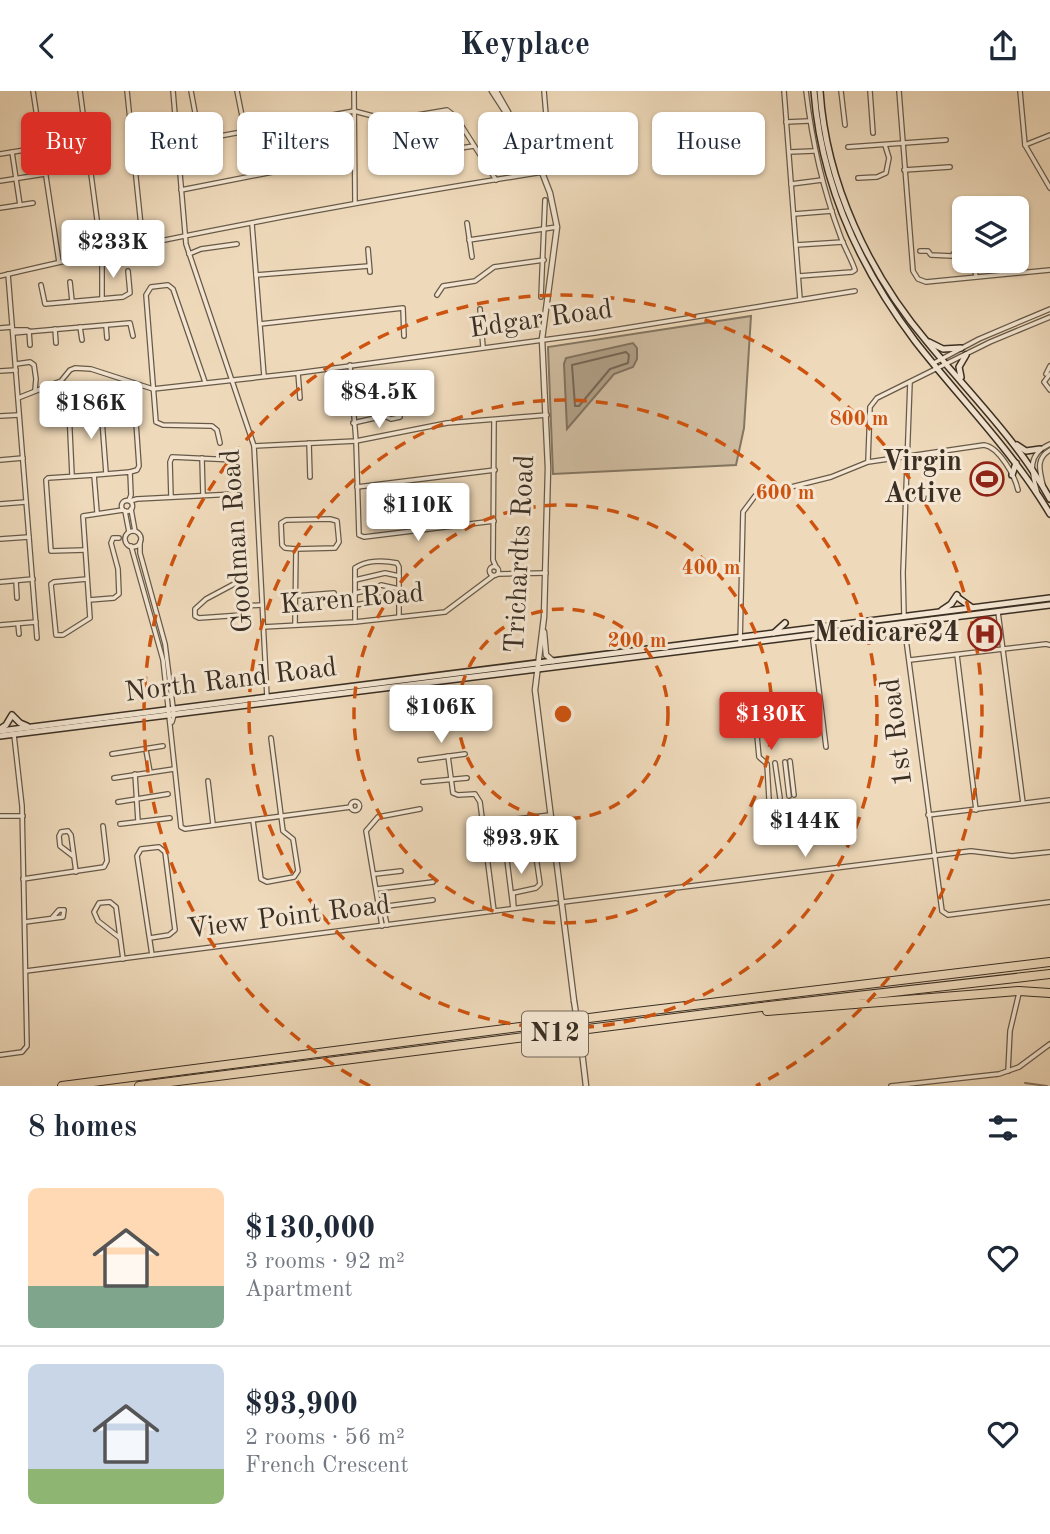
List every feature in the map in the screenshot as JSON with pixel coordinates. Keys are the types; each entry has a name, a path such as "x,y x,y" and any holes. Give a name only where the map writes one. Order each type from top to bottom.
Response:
{"highway":[{"name":"N12","path":"62,1086 1050,959"},
{"name":"N12","path":"139,1086 761,1007 1050,974"},
{"path":"596,1029 757,1012 1050,990"}],"main road":[{"path":"814,91 826,160 846,224 860,255 894,312 1016,463 1050,514"},
{"path":"820,91 831,157 852,221 881,279 926,341 1010,439 1050,499"},
{"path":"926,341 943,349 961,348"},
{"path":"964,384 959,367 966,355"},
{"path":"1010,439 1026,451 1040,449"},
{"path":"1012,475 1016,463"},
{"path":"940,612 957,596 965,604 974,607"},
{"name":"North Rand Road","path":"0,732 171,713 470,671 537,667 686,648 1049,598"},
{"name":"North Rand Road","path":"740,641 771,634 1050,605"},
{"path":"771,634 785,623"},
{"name":"North Rand Road","path":"537,667 555,662 686,648"},
{"name":"North Rand Road","path":"14,732 30,727 171,713"},
{"path":"0,732 12,715 20,723 30,727"}],"street":[{"path":"33,91 36,112"},
{"path":"80,91 101,253 102,299"},
{"path":"127,91 143,245"},
{"name":"Goodman Road","path":"173,91 175,112"},
{"path":"191,91 195,112"},
{"path":"237,91 241,112"},
{"path":"354,91 354,111"},
{"name":"Trichardts Road","path":"494,91 506,112"},
{"path":"544,91 546,112"},
{"path":"785,91 800,299"},
{"path":"799,277 854,271 814,151 806,91"},
{"path":"841,91 845,125"},
{"path":"870,91 873,133"},
{"path":"899,91 913,271 918,279 926,282 1050,269"},
{"path":"1020,91 1025,145 1050,188"},
{"path":"349,112 368,115"},
{"path":"786,122 808,121"},
{"path":"464,130 496,180"},
{"path":"1025,145 1050,135"},
{"path":"848,147 946,140"},
{"path":"858,178 877,177 888,171 889,157 885,145"},
{"path":"464,147 474,146"},
{"path":"0,154 21,151"},
{"path":"789,152 814,151"},
{"path":"12,152 20,205"},
{"path":"354,156 355,203"},
{"path":"904,170 950,167"},
{"path":"0,181 39,175"},
{"path":"45,175 59,262"},
{"name":"Goodman Road","path":"180,175 185,237 254,446 267,700"},
{"path":"181,190 257,175"},
{"path":"0,276 101,253 355,203 525,175"},
{"name":"Trichardts Road","path":"544,175 554,204 557,227 542,339 548,468 544,617 537,667 536,706 586,1086"},
{"path":"791,184 822,180"},
{"path":"541,297 545,200"},
{"path":"0,208 33,203"},
{"path":"794,214 832,211"},
{"path":"467,223 471,257"},
{"path":"252,224 264,376"},
{"path":"469,240 557,227"},
{"path":"796,245 843,242"},
{"path":"190,254 201,249 237,244"},
{"path":"368,249 370,272"},
{"path":"920,251 928,251 931,255 952,256"},
{"path":"438,295 443,286 475,281 491,267 544,260"},
{"path":"256,275 369,266"},
{"path":"41,285 45,303 129,295 128,271"},
{"path":"8,274 37,638"},
{"path":"71,282 72,301"},
{"path":"205,382 173,289 168,285 149,288 146,295 156,420 158,424 212,426 217,430 220,443"},
{"name":"Edgar Road","path":"153,389 298,373 542,339 855,291"},
{"path":"260,324 403,308 404,336"},
{"path":"480,309 483,347"},
{"path":"936,366 941,359 961,348 1050,309"},
{"path":"868,462 871,404 877,398 936,366 946,364 1050,317"},
{"path":"0,328 29,331 130,323 133,336"},
{"path":"106,325 107,338"},
{"path":"80,327 82,340"},
{"path":"55,329 56,343"},
{"path":"29,331 30,345"},
{"path":"16,364 30,362 34,365 34,392"},
{"path":"350,365 356,441 358,532 364,537 494,521"},
{"path":"1050,366 1045,384 1050,390"},
{"path":"18,398 61,381 71,369 79,368 91,369 153,389"},
{"path":"0,372 16,370"},
{"path":"298,373 300,398"},
{"name":"1st Road","path":"910,382 903,573 904,619 941,908 943,913 948,915 1050,902"},
{"path":"72,475 69,411 134,406 139,467 137,470 72,475 46,480 50,549 54,552 85,550"},
{"path":"101,407 106,473"},
{"path":"0,416 20,415"},
{"path":"254,446 356,441 447,423 547,415"},
{"path":"353,423 384,416 391,419 400,417"},
{"path":"495,420 494,571 546,573"},
{"path":"309,443 310,477"},
{"path":"1037,493 1030,468 1034,456 1050,444"},
{"path":"740,641 741,529 745,506 761,494 820,480 868,462 988,445 1012,475 1018,490"},
{"path":"1044,488 1039,465 1043,455 1050,450"},
{"path":"0,460 23,458"},
{"path":"171,497 171,458 231,459 236,464 236,493 171,497 121,504 129,532 125,540 131,547 160,647 171,713"},
{"path":"202,458 203,495"},
{"path":"357,487 495,470"},
{"path":"130,472 130,501 135,531 139,534 140,553 170,667 174,769 181,827 185,829 351,807"},
{"path":"94,475 97,512"},
{"path":"0,504 26,502"},
{"path":"87,579 51,584 56,635 61,636 89,619 89,600 83,516 131,509"},
{"path":"283,521 337,521 339,542 335,548 296,549 282,545 280,526 283,521"},
{"path":"129,532 135,531"},
{"path":"0,540 29,537"},
{"path":"89,600 114,598 119,594 118,569 111,543 112,539 119,538"},
{"path":"131,547 140,542"},
{"path":"295,625 296,549"},
{"path":"355,622 357,565 381,561 397,563 400,616"},
{"name":"Karen Road","path":"263,627 355,622 446,612 494,571"},
{"path":"355,580 385,573 399,576"},
{"path":"0,582 33,579"},
{"path":"16,581 17,598"},
{"path":"236,583 243,590 245,606 244,614 237,617 199,618 194,613 206,599 236,583"},
{"path":"355,593 381,585 399,589"},
{"path":"295,596 334,593"},
{"path":"355,605 372,602 379,597 399,601"},
{"path":"245,606 262,605"},
{"path":"998,612 1023,803"},
{"path":"544,617 545,651 547,658 555,662"},
{"path":"0,625 36,622"},
{"path":"18,624 19,634"},
{"path":"813,641 826,747"},
{"path":"909,661 1050,645"},
{"path":"957,655 976,810"},
{"path":"741,706 778,701"},
{"path":"754,704 760,757 767,764 769,799"},
{"path":"0,1055 24,1051 27,1046 23,816 14,732"},
{"path":"253,821 260,878 267,882 293,878 298,873 293,839 284,833 271,738"},
{"path":"112,754 163,746"},
{"path":"146,749 150,772"},
{"path":"420,760 465,754"},
{"path":"448,756 453,793 477,796 494,911"},
{"path":"788,762 792,796"},
{"path":"775,763 780,797"},
{"path":"114,778 174,769"},
{"path":"135,774 138,822"},
{"path":"423,782 467,778"},
{"path":"208,781 213,825"},
{"path":"118,802 168,794"},
{"path":"928,815 1050,800"},
{"path":"384,926 368,828 374,819 386,814 420,809"},
{"path":"483,823 551,814"},
{"path":"0,816 23,816"},
{"path":"120,824 170,818"},
{"path":"23,879 100,869 106,865 103,826"},
{"path":"73,856 60,846 61,832 68,831 71,835 76,872"},
{"path":"529,836 534,843 540,884 536,888 514,892 514,908 505,845 511,838 529,836"},
{"path":"150,938 169,935 175,930 165,852 159,847 141,849 137,854 152,955"},
{"path":"563,902 971,851 1019,856 1050,852"},
{"path":"374,874 401,871"},
{"path":"377,889 433,882"},
{"path":"381,905 433,900"},
{"path":"120,938 97,919 94,912 99,904 108,902 116,907 123,959"},
{"name":"View Point Road","path":"26,971 556,903"},
{"path":"24,922 52,918"},
{"path":"1008,1071 1010,1031 1019,991"},
{"path":"891,1086 967,1079 1008,1071 1023,1064 1050,1044"}],"shaded area":[{"path":"751,316 744,428 736,465 553,474 548,347"}],"water":[{"path":"633,343 637,348 637,359 633,367 614,374 567,429 566,358"}],"waterway":[{"path":"1025,1083 1047,1086"}],"place":[{"name":"Virgin Active","path":"987,479"},
{"name":"Medicare24","path":"985,634"}]}
